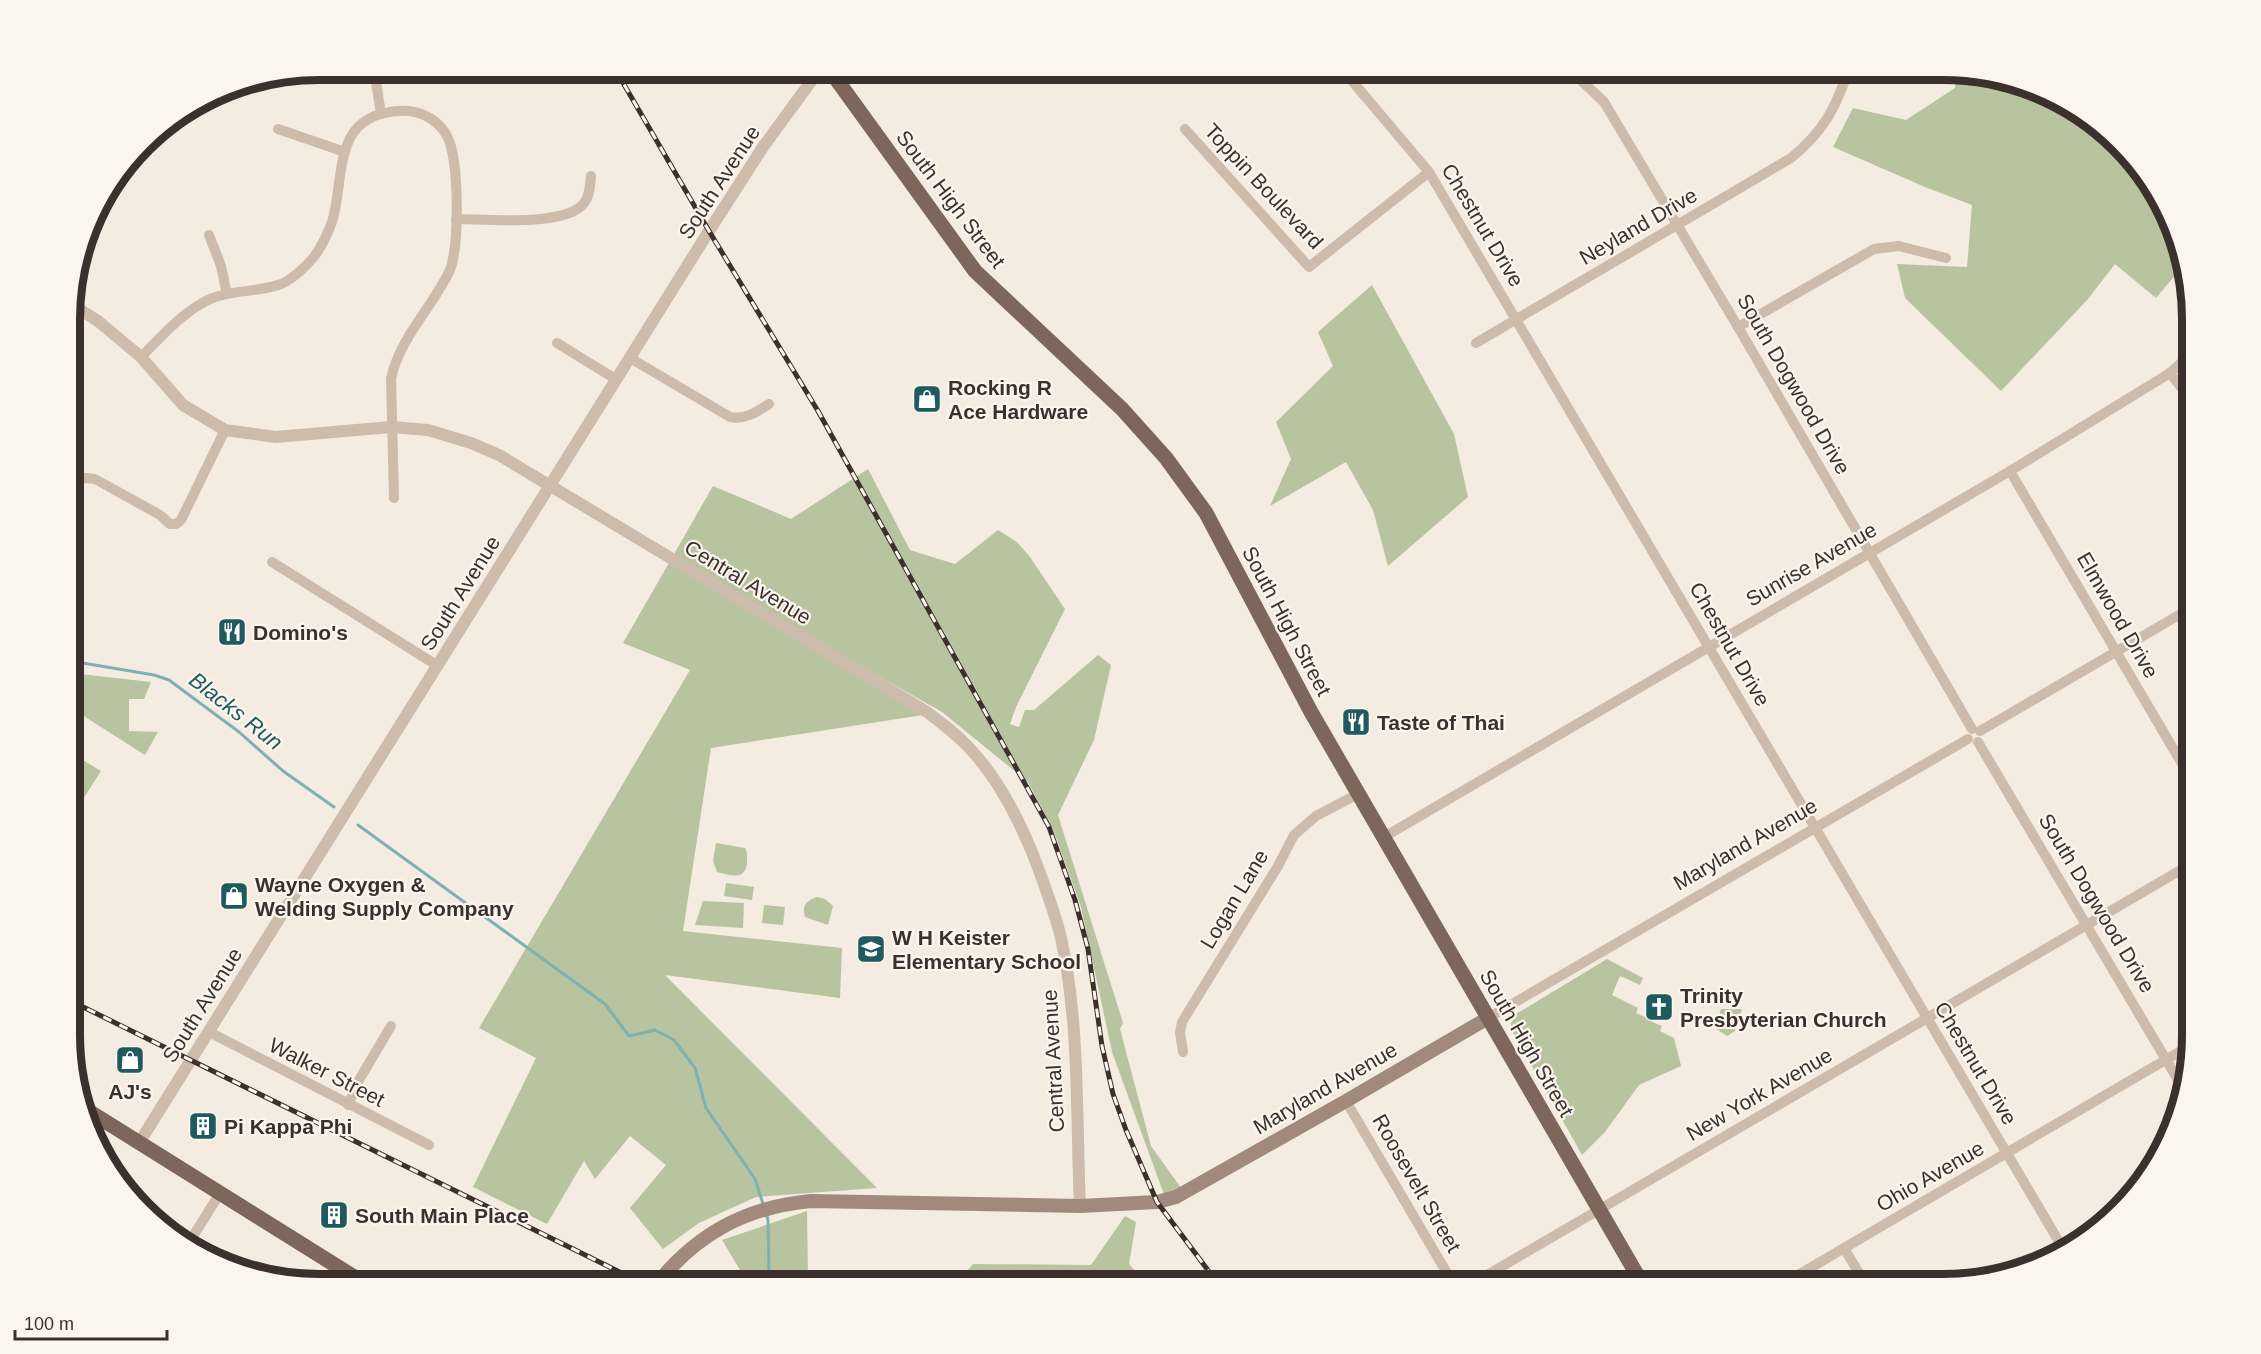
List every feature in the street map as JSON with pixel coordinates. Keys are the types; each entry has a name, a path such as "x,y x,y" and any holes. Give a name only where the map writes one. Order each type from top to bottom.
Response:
{"main road":[{"name":"South High Street","path":"838,80 975,271 1122,410 1166,458 1206,513 1311,712 1637,1274"},
{"name":"Maryland Avenue","path":"667,1274 690,1250 727,1223 776,1206 811,1201 1080,1206 1157,1202 1176,1197 1488,1018"},
{"path":"93,1114 349,1274"}],"street":[{"path":"376,80 381,114"},
{"name":"South Avenue","path":"139,1143 754,161 812,80"},
{"name":"Chestnut Drive","path":"1351,80 1429,172 2060,1243"},
{"name":"South Dogwood Drive","path":"1581,80 1604,102 1678,225 1974,735 2177,1079"},
{"name":"Neyland Drive","path":"1476,343 1791,158 1816,136 1837,103 1845,80"},
{"path":"141,357 184,315 207,301 227,294 281,284 314,257 332,223 345,152 350,136 358,127 381,114 395,111 417,112 428,117 441,127 448,138 454,158 456,245 449,272 394,362 391,379 394,498"},
{"path":"278,129 345,152"},
{"name":"Toppin Boulevard","path":"1185,129 1309,267 1429,172"},
{"path":"456,219 563,217 577,210 584,203 588,195 591,176"},
{"path":"209,236 221,266 227,294"},
{"path":"1738,327 1874,249 1899,246 1946,258"},
{"name":"Central Avenue","path":"80,310 98,321 141,357 183,405 225,430 276,437 391,427 428,430 471,443 498,455 927,712 972,750 991,774 1010,805 1030,847 1046,888 1061,939 1070,989 1073,1028 1080,1206"},
{"path":"557,343 617,380"},
{"path":"630,358 730,417 741,418 769,404"},
{"name":"Sunrise Avenue","path":"1384,837 2010,471 2170,373 2182,363"},
{"path":"2170,373 2182,388"},
{"path":"80,480 97,480 160,514 172,524 180,521 225,430"},
{"name":"Elmwood Drive","path":"2010,471 2182,762"},
{"path":"272,562 438,666"},
{"name":"Maryland Avenue","path":"1488,1018 2182,614"},
{"name":"Logan Lane","path":"1183,1052 1180,1034 1182,1022 1278,866 1294,835 1316,816 1358,794"},
{"name":"New York Avenue","path":"1489,1274 2182,870"},
{"path":"348,1105 359,1080 391,1026"},
{"name":"Walker Street","path":"209,1032 429,1145"},
{"name":"Ohio Avenue","path":"1800,1274 2181,1051"},
{"name":"Roosevelt Street","path":"1346,1101 1448,1274"},
{"path":"193,1238 220,1193"},
{"path":"1844,1248 1860,1274"}],"green space":[{"path":"1955,80 1958,80 1989,84 2019,92 2048,104 2088,129 2122,161 2141,186 2163,227 2177,272 2156,298 2115,264 2088,299 2001,391 1905,298 1897,264 1967,267 1972,205 1833,147 1853,108 1906,120 1955,88"},
{"path":"1372,285 1454,434 1468,497 1388,566 1373,510 1346,462 1270,506 1291,459 1276,422 1333,366 1318,332"},
{"path":"868,469 910,550 955,564 998,530 1017,542 1030,557 1065,609 1016,707 1010,724 1019,727 1025,710 1034,710 1098,655 1111,665 1094,740 1058,815 1123,1023 1120,1029 1151,1146 1184,1192 1166,1200 1112,1052 1081,907 1054,832 1028,782 942,712 705,578 923,715 711,748 683,931 842,948 840,998 665,975 877,1188 756,1197 699,1223 663,1249 630,1208 666,1165 630,1136 595,1179 584,1161 547,1224 473,1187 536,1058 479,1028 690,670 623,643 713,486 791,519"},
{"path":"80,674 151,682 144,699 129,699 129,731 158,732 145,755 80,714"},
{"path":"80,758 101,771 80,804 80,793 84,791 80,781"},
{"path":"716,843 745,848 747,864 743,873 736,876 717,872 713,861"},
{"path":"726,883 754,887 752,900 724,896"},
{"path":"817,897 825,899 833,906 828,925 805,917 806,904"},
{"path":"703,901 744,903 743,928 695,925"},
{"path":"764,905 785,907 783,925 762,923"},
{"path":"1607,959 1643,978 1640,985 1620,976 1612,995 1638,1008 1636,1013 1649,1019 1652,1014 1655,1015 1652,1022 1662,1026 1660,1031 1674,1038 1681,1066 1639,1085 1605,1132 1582,1155 1511,1029 1511,1023 1516,1014"},
{"path":"1721,1009 1742,1009 1735,1031 1727,1036 1715,1028"},
{"path":"807,1211 808,1274 742,1274 722,1240"},
{"path":"1125,1216 1136,1222 1129,1264 1138,1274 963,1274 964,1270 968,1270 973,1264 1091,1265"}],"waterway":[{"name":"Blacks Run","path":"80,663 154,675 169,680 239,732 283,771 334,807"},
{"name":"Blacks Run","path":"358,825 605,1004 629,1036 655,1030 674,1040 695,1068 706,1108 755,1179 764,1207"},
{"name":"Blacks Run","path":"766,1213 769,1274"}],"railway":[{"path":"621,80 818,411 1049,827 1075,900 1088,949 1102,1046 1113,1094 1126,1130 1157,1202 1211,1274"},
{"path":"80,1005 624,1274"}],"place":[{"name":"Rocking R Ace Hardware","path":"927,399"},
{"name":"Domino's","path":"232,632"},
{"name":"Taste of Thai","path":"1356,722"},
{"name":"Wayne Oxygen & Welding Supply Company","path":"234,896"},
{"name":"W H Keister Elementary School","path":"871,949"},
{"name":"Trinity Presbyterian Church","path":"1659,1007"},
{"name":"AJ's","path":"130,1060"},
{"name":"Pi Kappa Phi","path":"203,1126"},
{"name":"South Main Place","path":"334,1215"}]}
